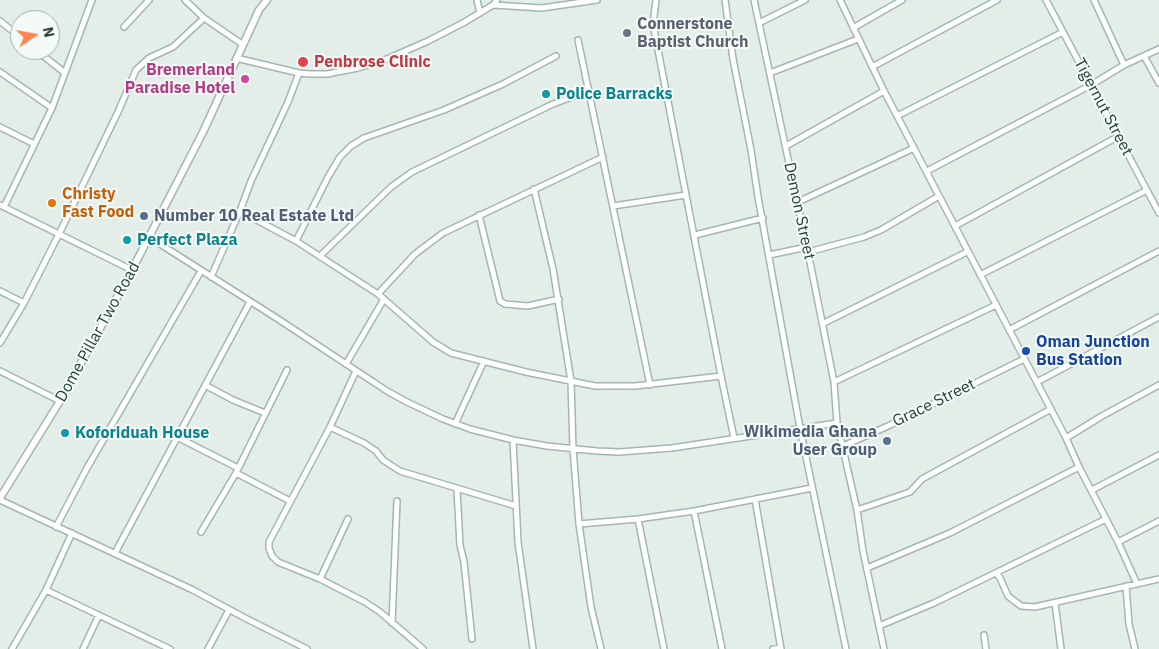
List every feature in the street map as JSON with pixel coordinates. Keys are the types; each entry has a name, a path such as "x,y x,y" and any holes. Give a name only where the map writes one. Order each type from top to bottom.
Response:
{"street":[{"path":"92,0 52,108 2,206 132,270"},
{"path":"124,27 149,0"},
{"path":"184,0 224,34 242,44"},
{"name":"Dome Pillar Two Road","path":"0,499 60,401 132,270 203,132 259,10 267,0"},
{"path":"477,0 480,13"},
{"path":"236,58 299,74 318,75 370,65 428,41 480,13 493,5 497,0"},
{"path":"493,5 542,8 597,0"},
{"path":"656,0 653,24 734,438"},
{"path":"725,0 733,59 752,150 762,218 800,428 846,649"},
{"name":"Demon Street","path":"754,0 808,249 834,382 837,423 857,510 884,649"},
{"path":"759,23 805,0"},
{"path":"840,0 884,91 927,171 967,252 1066,438 1137,584"},
{"path":"853,28 902,0"},
{"path":"872,67 997,0"},
{"name":"Tigernut Street","path":"1046,0 1159,213"},
{"path":"1094,0 1124,65"},
{"path":"0,343 24,303 118,112 136,70 140,64 149,58 173,47 204,18"},
{"path":"0,21 10,29"},
{"path":"897,116 1062,32"},
{"path":"770,73 858,39"},
{"path":"578,40 650,385"},
{"path":"927,171 1091,85 1124,65 1159,49"},
{"path":"296,241 328,177 340,157 351,146 364,138 444,110 503,84 556,56"},
{"path":"1144,56 1159,83"},
{"path":"49,60 65,73"},
{"path":"0,72 52,108"},
{"path":"211,277 299,74"},
{"path":"320,256 391,187 412,172 553,104 588,91"},
{"path":"786,146 884,91"},
{"path":"0,127 34,144"},
{"path":"955,226 1119,136"},
{"path":"798,202 914,148"},
{"path":"378,294 403,266 442,233 603,157"},
{"path":"534,189 559,299 571,381 573,448 579,524 591,607 600,649"},
{"path":"980,276 1146,190"},
{"path":"613,206 686,195"},
{"path":"769,255 864,237 881,230 939,196"},
{"path":"240,211 296,241 378,294 441,348 451,353 595,386 650,385 721,376"},
{"path":"478,215 500,300 505,304 528,306 559,299"},
{"path":"695,235 762,218"},
{"path":"149,238 407,402 455,424 513,440 597,451 642,451 837,423"},
{"path":"1009,330 1159,250"},
{"path":"822,324 967,252"},
{"path":"56,527 87,468 201,270"},
{"path":"0,291 24,303"},
{"path":"346,364 384,299"},
{"path":"115,553 250,302"},
{"path":"834,382 996,305"},
{"path":"1037,382 1159,317"},
{"name":"Grace Street","path":"843,446 1024,359"},
{"path":"455,424 484,361"},
{"path":"202,532 237,470 287,370"},
{"path":"0,371 60,401"},
{"path":"356,371 330,427 269,542 272,556 278,562 320,579 365,602 380,612 423,649"},
{"path":"205,385 233,400 265,413"},
{"path":"1066,438 1159,385"},
{"path":"857,510 910,492 922,479 1051,410"},
{"path":"330,427 364,443 400,472 516,506"},
{"path":"177,437 290,501"},
{"path":"513,440 522,572 533,649"},
{"path":"1092,490 1159,455"},
{"path":"867,568 950,533 1078,466"},
{"path":"579,524 638,519 694,511 812,488"},
{"path":"457,489 460,546 464,562 472,639"},
{"path":"0,499 193,590 307,649"},
{"path":"755,499 781,648 773,649"},
{"path":"392,623 397,501"},
{"path":"694,511 722,649"},
{"path":"879,626 934,603 1106,518"},
{"path":"320,579 348,519"},
{"path":"638,519 664,649"},
{"path":"1118,542 1159,521"},
{"path":"12,649 46,590 72,533"},
{"path":"996,573 1008,596 1021,606 1055,603 1159,579"},
{"path":"1126,586 1129,624 1135,649"},
{"path":"46,590 170,649"},
{"path":"1055,603 1061,649"},
{"path":"208,649 229,610"},
{"path":"83,649 99,615"},
{"path":"984,636 986,649"}],"place":[{"name":"Connerstone Baptist Church","path":"627,33"},
{"name":"Penbrose Clinic","path":"303,62"},
{"name":"Bremerland Paradise Hotel","path":"245,79"},
{"name":"Police Barracks","path":"546,94"},
{"name":"Christy Fast Food","path":"52,203"},
{"name":"Number 10 Real Estate Ltd","path":"144,216"},
{"name":"Perfect Plaza","path":"127,240"},
{"name":"Oman Junction Bus Station","path":"1026,351"},
{"name":"Koforiduah House","path":"65,433"},
{"name":"Wikimedia Ghana User Group","path":"887,441"}]}
